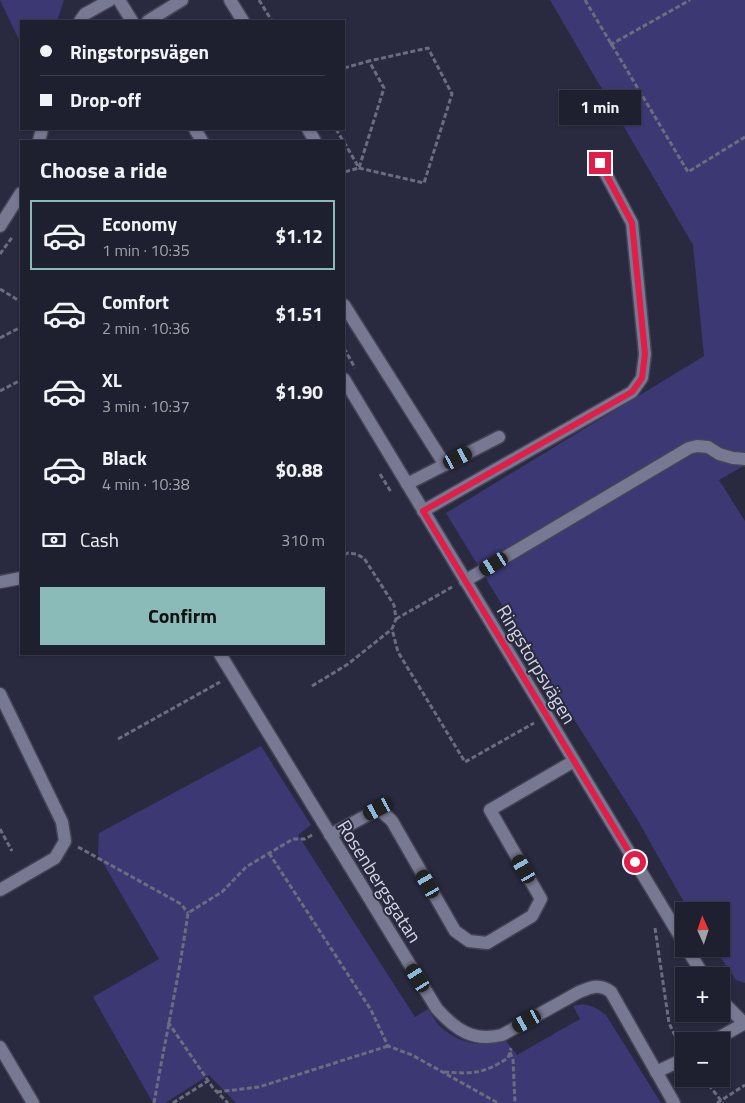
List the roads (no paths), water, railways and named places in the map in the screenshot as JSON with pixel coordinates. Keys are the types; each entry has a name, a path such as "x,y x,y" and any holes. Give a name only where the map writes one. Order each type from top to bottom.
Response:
{"street":[{"path":"81,20 85,14 110,0"},
{"path":"119,0 131,20"},
{"path":"150,20 182,0"},
{"path":"230,0 242,20"},
{"path":"423,511 632,392 642,378 645,354 632,223 600,163"},
{"path":"0,226 20,195"},
{"path":"345,307 445,465"},
{"name":"Ringstorpsvägen","path":"345,381 675,928"},
{"path":"407,484 499,437"},
{"path":"465,582 688,448 697,446 708,447 719,454 745,459"},
{"path":"0,582 20,578"},
{"name":"Rosenbergsgatan","path":"221,655 437,1010 458,1029 468,1034 494,1037 579,992 591,987 602,987 611,992 674,1103"},
{"path":"0,694 62,822 65,840 55,858 0,890"},
{"path":"328,832 378,809 392,821 455,931 469,941 487,943 532,916 542,899 490,810 574,761"},
{"path":"730,1009 745,1024 730,1032"},
{"path":"0,1047 33,1103"},
{"path":"656,1072 675,1062"}]}
